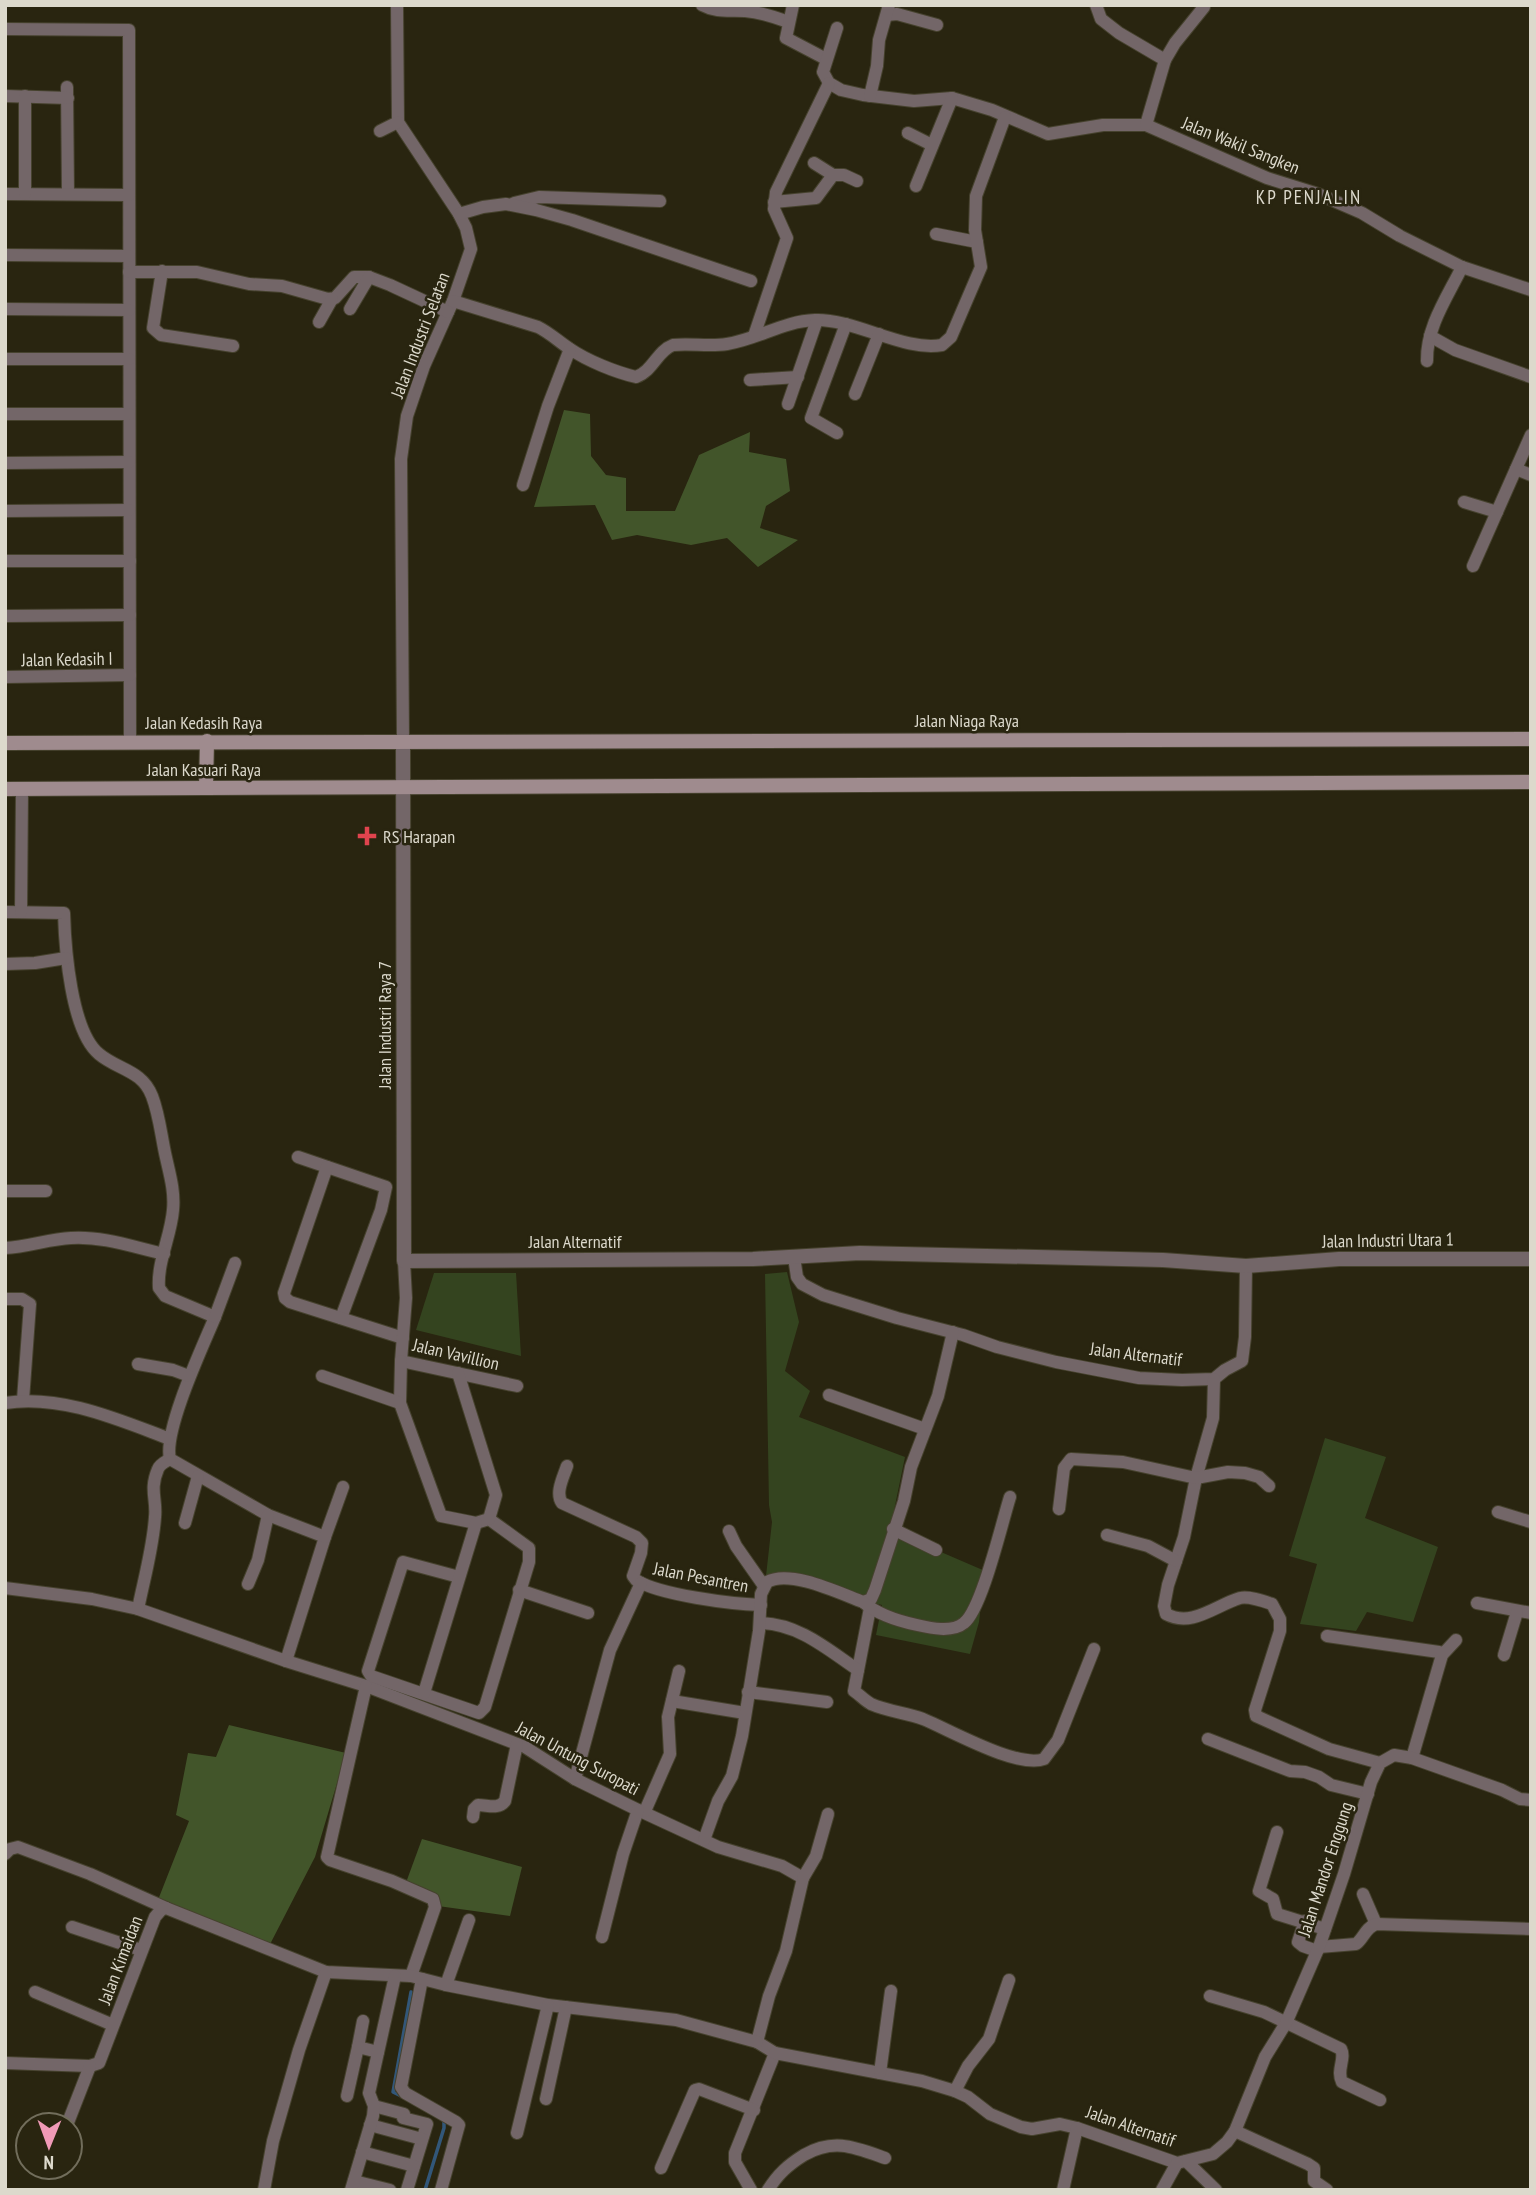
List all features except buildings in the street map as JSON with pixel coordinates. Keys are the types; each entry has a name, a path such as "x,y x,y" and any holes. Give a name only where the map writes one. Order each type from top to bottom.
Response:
{"main road":[{"name":"Jalan Niaga Raya","path":"403,740 1531,739"},
{"name":"Jalan Kedasih Raya","path":"5,743 403,740"},
{"path":"206,788 207,741"},
{"path":"404,788 1531,782"},
{"name":"Jalan Kasuari Raya","path":"5,789 404,788"}],"street":[{"path":"380,131 398,122 397,5"},
{"path":"702,5 727,12 748,11 789,22"},
{"path":"793,5 786,38 826,59"},
{"path":"1096,5 1101,19 1165,60"},
{"path":"1146,125 1165,60 1204,7"},
{"path":"870,96 877,66 879,40 888,10 937,24"},
{"path":"837,28 822,72 829,83 841,90 870,96 924,102 952,98"},
{"path":"5,29 128,30 130,742"},
{"path":"754,335 788,238 777,217 774,202 776,192 829,83"},
{"path":"5,96 68,92 68,194"},
{"path":"25,96 25,194"},
{"path":"916,186 952,98"},
{"name":"Jalan Wakil Sangken","path":"952,98 992,110 1048,134 1103,125 1146,125 1267,178 1318,194 1362,213 1400,236 1462,267 1531,290"},
{"path":"319,322 332,299 354,277 369,277 450,306 538,327 549,332 570,349 636,377 652,365 666,348 673,345 727,344 794,323 817,320 846,324 914,344 942,345 951,337 981,267 974,215 976,197 1005,117"},
{"name":"Jalan Industri Selatan","path":"398,122 459,214 471,249 407,416 401,458 403,740"},
{"path":"908,133 932,145"},
{"path":"814,163 833,175 844,175 857,181"},
{"path":"774,202 816,198 833,175"},
{"path":"5,194 129,195"},
{"path":"459,214 539,197 660,201"},
{"path":"506,204 572,220 751,281"},
{"path":"936,234 977,242"},
{"path":"5,255 129,256"},
{"path":"1427,361 1430,336 1462,267"},
{"path":"162,271 153,328 161,335 233,346"},
{"path":"129,272 197,272 249,284 282,286 332,299"},
{"path":"350,309 369,277"},
{"path":"5,309 129,310"},
{"path":"788,404 817,320"},
{"path":"837,433 811,418 846,324"},
{"path":"855,394 879,334"},
{"path":"1430,336 1455,350 1531,377"},
{"path":"523,485 548,406 570,349"},
{"path":"5,359 129,359"},
{"path":"750,380 798,377"},
{"path":"5,414 129,414"},
{"path":"1473,566 1531,435"},
{"path":"5,463 129,463"},
{"path":"1516,469 1531,475"},
{"path":"1464,502 1497,512"},
{"path":"5,512 130,510"},
{"path":"5,561 130,561"},
{"path":"5,616 130,615"},
{"name":"Jalan Kedasih I","path":"5,677 130,676"},
{"name":"Jalan Industri Raya 7","path":"403,740 404,1261"},
{"path":"21,912 22,789"},
{"path":"5,912 64,913 66,958 79,1017 91,1047 101,1056 134,1073 144,1082 155,1103 174,1197 159,1283 161,1293 215,1317"},
{"path":"5,964 66,958"},
{"path":"298,1157 386,1187 381,1210 341,1318"},
{"path":"327,1167 284,1293 285,1298 290,1302 403,1338"},
{"path":"5,1191 46,1191"},
{"path":"5,1248 85,1238 164,1254"},
{"name":"Jalan Alternatif","path":"404,1261 794,1257 860,1253 1163,1260 1246,1266"},
{"name":"Jalan Alternatif","path":"794,1257 797,1277 809,1289 883,1314 953,1332 1021,1354 1139,1378 1214,1379"},
{"name":"Jalan Industri Utara 1","path":"1246,1266 1339,1259 1531,1259"},
{"name":"Jalan Vavillion","path":"404,1261 406,1298 401,1361 517,1385"},
{"path":"170,1459 170,1439 189,1376 235,1263"},
{"path":"1246,1266 1243,1359 1214,1379 1213,1418 1196,1478 1184,1537 1168,1585 1164,1606 1167,1614 1185,1619 1242,1597 1272,1604 1280,1619 1280,1631 1255,1710 1256,1716 1329,1749 1380,1763 1394,1755 1412,1758 1520,1799 1531,1800"},
{"path":"5,1299 22,1299 30,1304 23,1400"},
{"path":"953,1332 938,1396 911,1467 904,1502 873,1596 866,1605 854,1691 867,1702 921,1719 1009,1756 1037,1762 1049,1755 1058,1740 1094,1649"},
{"path":"401,1361 400,1403 439,1514 445,1519 476,1523 489,1519"},
{"path":"138,1364 173,1370 189,1376"},
{"path":"458,1373 496,1495 489,1519"},
{"path":"322,1376 400,1403"},
{"path":"828,1395 925,1429"},
{"path":"5,1403 23,1400 75,1408 116,1419 170,1439"},
{"path":"170,1459 268,1515 325,1537"},
{"path":"138,1609 156,1517 152,1497 154,1485 159,1466 170,1459"},
{"path":"1059,1509 1064,1468 1071,1459 1123,1462 1196,1478 1228,1472 1245,1473 1259,1477 1269,1486"},
{"name":"Jalan Pesantren","path":"567,1466 559,1491 560,1501 640,1540 641,1553 633,1576 641,1583 698,1597 761,1605"},
{"path":"185,1523 198,1476"},
{"path":"286,1661 343,1487"},
{"path":"704,1840 718,1801 732,1776 745,1713 764,1586 770,1580 782,1577 801,1581 905,1622 947,1629 964,1623 976,1605 1010,1497"},
{"path":"1498,1512 1531,1522"},
{"path":"248,1584 258,1560 268,1515"},
{"path":"459,1577 402,1562 368,1669 371,1676 476,1712 483,1710 529,1562 529,1548 489,1519"},
{"path":"424,1693 476,1523"},
{"path":"893,1529 936,1550"},
{"path":"729,1531 740,1553 764,1586"},
{"path":"1107,1535 1148,1546 1176,1561"},
{"path":"575,1779 610,1650 641,1583"},
{"name":"Jalan Untung Suropati","path":"5,1588 92,1599 138,1609 366,1686 517,1744 575,1779 718,1847 782,1866 803,1878"},
{"path":"519,1590 588,1613"},
{"path":"1477,1603 1524,1612 1504,1655"},
{"path":"760,1623 776,1623 804,1634 858,1670"},
{"path":"1327,1636 1439,1652 1442,1655"},
{"path":"1412,1758 1442,1655 1456,1640"},
{"path":"602,1937 623,1854 641,1810 670,1754 667,1728 679,1671"},
{"path":"366,1686 327,1857 433,1899 436,1907 417,1978 401,2087 403,2092 458,2125 441,2190"},
{"path":"748,1692 827,1702"},
{"path":"672,1701 745,1713"},
{"path":"1208,1739 1290,1771 1305,1772 1331,1785 1368,1794"},
{"path":"472,1817 478,1805 495,1807 505,1801 517,1744"},
{"name":"Jalan Mandor Enggung","path":"1235,2131 1265,2057 1286,2023 1318,1949 1380,1763"},
{"path":"751,2190 734,2158 775,2053 757,2042 769,1997 786,1951 803,1878 816,1856 828,1814"},
{"path":"1277,1832 1259,1891 1273,1899 1277,1914 1325,1929"},
{"path":"5,1854 18,1847 33,1852 166,1908"},
{"path":"1363,1894 1376,1924"},
{"name":"Jalan Kimaidan","path":"90,2066 99,2063 156,1913 166,1908 326,1972 417,1978 548,2005 676,2020 757,2042"},
{"path":"446,1985 469,1920"},
{"path":"1305,1921 1298,1942 1303,1947 1318,1949 1356,1944 1366,1931 1376,1924 1531,1929"},
{"path":"72,1927 141,1950"},
{"path":"264,2190 274,2141 299,2050 326,1972"},
{"path":"390,2190 353,2185 374,2106 369,2093 395,1976"},
{"path":"955,2091 968,2066 989,2039 1009,1980"},
{"path":"880,2073 891,1990"},
{"path":"35,1992 113,2025"},
{"path":"1210,1996 1264,2012 1341,2049 1343,2056 1339,2070 1342,2082 1380,2100"},
{"path":"517,2133 548,2005"},
{"path":"546,2099 566,2007"},
{"path":"347,2096 363,2021"},
{"path":"358,2047 378,2052"},
{"name":"Jalan Alternatif","path":"775,2053 880,2073 955,2091 990,2113 1021,2127 1032,2129 1060,2124 1077,2127 1182,2162 1220,2150 1235,2131"},
{"path":"5,2063 90,2066 72,2111"},
{"path":"662,2168 695,2090 699,2089 754,2110"},
{"path":"374,2106 404,2114 403,2118 428,2119 407,2190"},
{"path":"370,2125 422,2139"},
{"path":"1063,2190 1077,2127"},
{"path":"1235,2131 1308,2164 1314,2168 1314,2182 1327,2190"},
{"path":"768,2190 785,2167 825,2145 849,2147 885,2158"},
{"path":"362,2152 414,2166"},
{"path":"1162,2190 1182,2162 1216,2190"}],"green space":[{"path":"564,410 590,414 591,456 606,475 626,478 626,511 675,511 699,455 750,432 749,452 786,459 790,491 766,506 760,528 798,540 758,567 727,538 691,545 637,535 612,540 595,505 534,507"},
{"path":"787,1272 799,1322 785,1371 810,1391 799,1417 905,1457 890,1530 985,1571 979,1622 970,1654 876,1635 882,1605 766,1576 772,1522 769,1505 765,1274"},
{"path":"434,1273 516,1273 521,1356 416,1330"},
{"path":"1325,1438 1386,1457 1365,1518 1438,1547 1413,1622 1367,1612 1356,1631 1300,1624 1317,1564 1289,1556"},
{"path":"229,1725 346,1753 315,1857 266,1952 156,1905 189,1821 176,1815 188,1753 216,1757"},
{"path":"422,1839 522,1867 510,1916 438,1906 404,1888"}],"waterway":[{"path":"403,2097 393,2092 411,1992"},
{"path":"425,2190 444,2121"}],"place":[{"name":"RS Harapan","path":"367,836"}],"district":[{"name":"KP PENJALIN","path":"1309,197"}]}
